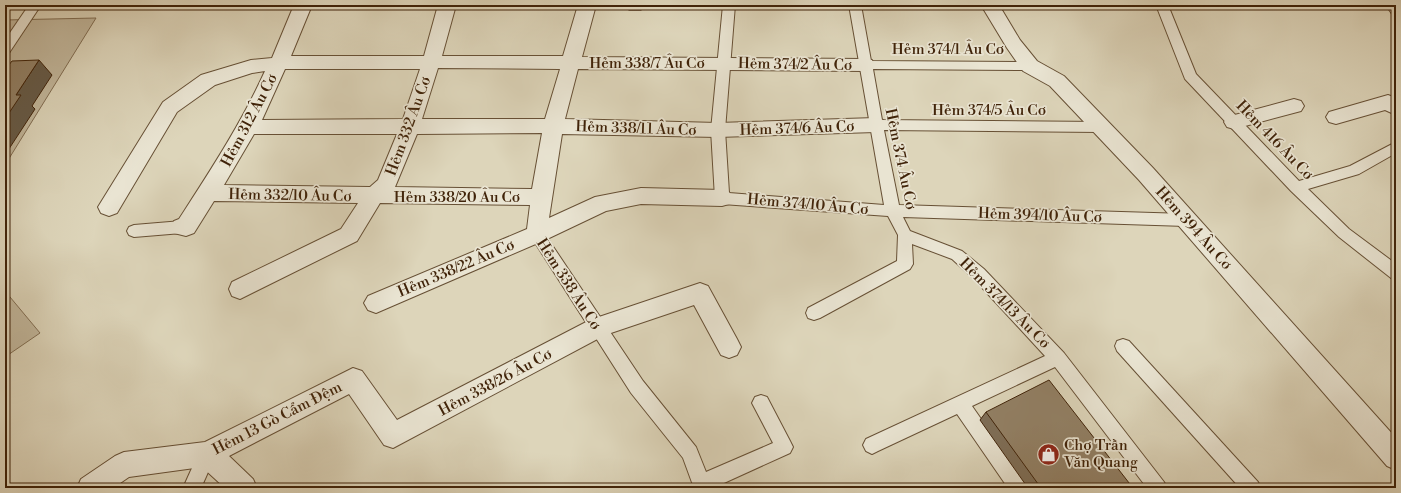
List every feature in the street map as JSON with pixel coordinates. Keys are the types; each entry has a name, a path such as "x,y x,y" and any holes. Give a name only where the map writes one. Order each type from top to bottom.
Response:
{"street":[{"name":"Hẻm 312 Âu Cơ","path":"182,227 186,227 248,127 280,63 303,5"},
{"name":"Hẻm 332 Âu Cơ","path":"240,289 349,235 374,196 386,184 410,127 431,62 446,5"},
{"name":"Hẻm 338 Âu Cơ","path":"537,234 541,197 554,126 587,5"},
{"name":"Hẻm 394 Âu Cơ","path":"990,5 1013,44 1030,66 1057,81 1101,127 1186,220 1396,457"},
{"name":"Hẻm 338/7 Âu Cơ","path":"109,207 170,107 208,80 251,67 280,63 724,63"},
{"name":"Hẻm 374/2 Âu Cơ","path":"724,63 865,65"},
{"path":"1336,116 1388,102 1396,108"},
{"path":"1234,122 1294,106"},
{"name":"Hẻm 374/6 Âu Cơ","path":"718,130 876,125"},
{"name":"Hẻm 338/11 Âu Cơ","path":"248,127 554,126 718,130"},
{"name":"Hẻm 332/10 Âu Cơ","path":"207,193 374,196"},
{"name":"Hẻm 338/20 Âu Cơ","path":"374,196 541,197"},
{"name":"Hẻm 338/22 Âu Cơ","path":"376,303 537,234 602,203 641,196 722,198"},
{"name":"Hẻm 338/26 Âu Cơ","path":"393,436 598,327 700,293 729,348"},
{"name":"Hẻm 13 Gò Cẩm Đệm","path":"90,488 124,465 207,454 353,379 393,436"},
{"path":"207,454 244,488"}],"lane":[{"path":"5,50 35,5"},
{"path":"722,198 718,130 729,5"},
{"name":"Hẻm 374 Âu Cơ","path":"814,313 906,264 904,235 893,211 855,5"},
{"name":"Hẻm 416 Âu Cơ","path":"1162,5 1190,76 1296,187 1344,234 1396,273"},
{"path":"1392,5 1396,10"},
{"name":"Hẻm 374/1 Âu Cơ","path":"865,65 1030,66"},
{"name":"Hẻm 374/5 Âu Cơ","path":"876,125 1101,127"},
{"path":"1296,187 1354,170 1396,147"},
{"name":"Hẻm 374/10 Âu Cơ","path":"722,198 893,211"},
{"name":"Hẻm 394/10 Âu Cơ","path":"893,211 1186,220"},
{"path":"134,231 182,227"},
{"name":"Hẻm 338 Âu Cơ","path":"537,234 637,387 690,453 702,486"},
{"name":"Hẻm 374/13 Âu Cơ","path":"904,235 957,255 979,274 1058,358 1158,488"},
{"path":"1123,346 1252,488"},
{"path":"872,445 1058,358"},
{"path":"702,486 784,447 761,403"},
{"path":"960,403 1019,488"},
{"path":"192,488 207,454"}],"shaded area":[{"path":"96,18 5,165 5,20"},
{"path":"5,291 40,333 5,357"}],"building":[{"path":"39,60 16,95 21,95 5,119 5,70 12,61"},
{"name":"Chợ Trần Văn Quang","path":"1049,380 1133,488 1041,488 986,412"}],"place":[{"name":"Chợ Trần Văn Quang","path":"1048,454"}]}
